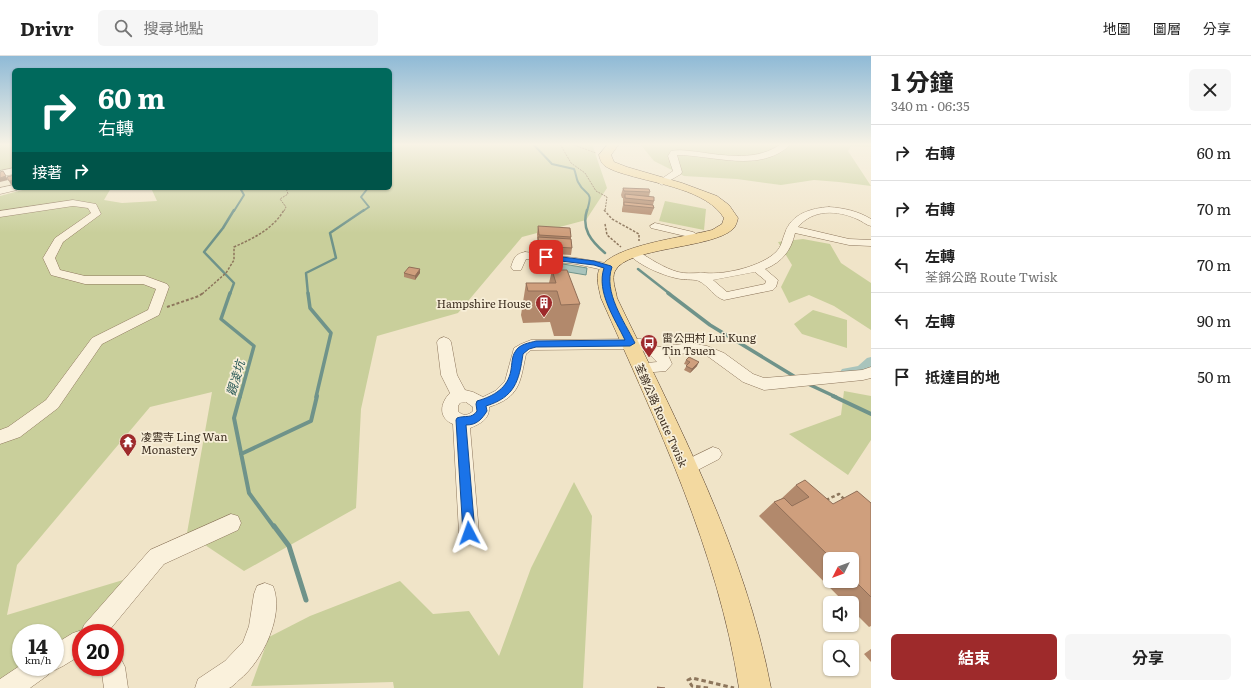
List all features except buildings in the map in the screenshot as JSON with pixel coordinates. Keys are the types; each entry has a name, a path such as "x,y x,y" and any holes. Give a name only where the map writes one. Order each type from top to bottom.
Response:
{"main road":[{"path":"608,267 618,259 634,253 717,233 726,228 730,222 728,212 720,203 711,198 636,173"},
{"name":"荃錦公路 Route Twisk","path":"608,267 605,276 605,283 609,298 642,368 702,504 734,590 756,688"}],"lane":[{"path":"662,182 676,173"},
{"path":"0,192 12,189"},
{"path":"0,214 73,203 92,206 96,214 59,240 49,258 55,272 85,280 145,280 162,287 154,312 98,342 52,404 14,432 0,438"},
{"path":"634,253 679,275 726,276 765,264 776,258 787,246 791,229 800,217 814,211 834,209 852,214 871,223"},
{"path":"655,226 690,234 698,238"},
{"path":"791,229 849,242 871,243"},
{"path":"517,267 520,257 525,255 576,261 608,267"},
{"path":"700,276 724,296 769,287 772,284 772,280 756,267"},
{"path":"444,342 450,375 460,397"},
{"path":"480,404 496,398 509,387 515,377 518,352 526,347 536,344 642,344 656,352 665,364 661,367 642,368"},
{"path":"656,352 702,349 717,355 756,382 764,384 863,375 871,372"},
{"path":"460,397 471,397 480,404 482,411 478,417 470,421 461,420 452,416 449,408 452,401 460,397"},
{"path":"461,420 469,533"},
{"path":"686,468 713,454"},
{"path":"102,624 157,557 231,523"},
{"path":"207,688 227,676 244,662 256,642 264,611 265,594"},
{"path":"8,688 26,676"},
{"path":"114,676 116,688"}],"path":[{"path":"585,173 596,191 606,197 604,210 612,219 639,234 634,253 607,235 605,224"},
{"path":"154,312 199,296 226,273 234,260 234,247 256,238 280,218 286,207 280,199 288,194 287,190"},
{"path":"821,502 838,494 849,504"},
{"path":"708,688 692,686 688,680 692,678 735,688"}],"green space":[{"path":"0,173 12,173 12,174 0,177"},
{"path":"392,173 602,173 607,188 586,220 522,237 458,313 377,336 361,409 356,508 244,571 187,533 212,392 150,407 17,565 7,615 123,580 107,624 72,624 72,657 64,663 64,624 12,624 12,676 46,676 30,688 0,688 0,196 22,190 110,190 104,200 122,203 157,201 152,190 392,190"},
{"path":"679,173 863,173 871,186 814,180 781,185 737,179 684,176"},
{"path":"665,201 706,209 704,230 659,221"},
{"path":"803,239 830,244 841,263 871,283 871,330 834,306 809,295 789,303 781,287 792,265 778,242"},
{"path":"813,310 847,320 847,348 802,334 794,324"},
{"path":"844,391 871,396 871,440 848,475 789,434 841,415"},
{"path":"574,482 592,516 583,688 394,688 393,682 251,686 269,637 310,616 400,581 433,614 469,611 499,656 531,568"}],"water":[{"path":"557,263 587,268 586,275 556,270"}],"waterway":[{"path":"575,173 578,182 588,194 590,199 587,211"},
{"name":"觀凌坑","path":"234,211 244,195 241,190"},
{"path":"363,211 369,207 361,197 366,190"},
{"name":"觀凌坑","path":"230,294 234,283 204,252 223,228 234,210"},
{"path":"308,294 306,273 336,258 330,233 364,210"},
{"path":"587,210 585,223 588,234 595,244 605,253"},
{"path":"638,269 670,294"},
{"name":"觀凌坑","path":"230,293 221,319 254,346 240,397"},
{"path":"308,293 310,308 331,333 316,397"},
{"path":"668,293 710,325 797,378"},
{"path":"846,372 861,370 871,361"},
{"path":"808,384 836,397"},
{"name":"觀凌坑","path":"240,396 234,418 241,454"},
{"path":"241,454 311,421 317,396"},
{"path":"833,396 871,414"},
{"name":"觀凌坑","path":"241,454 249,493 274,527"},
{"name":"觀凌坑","path":"274,526 289,546 306,600"}],"place":[{"name":"Hampshire House","path":"544,318"},
{"name":"雷公田村 Lui Kung Tin Tsuen","path":"649,358"},
{"name":"凌雲寺 Ling Wan Monastery","path":"128,457"}],"route":[{"path":"469,533 461,420 474,420 481,414 482,407 480,404 491,400 506,391 515,377 518,352 526,347 536,344 630,343 609,298 605,283 605,276 608,267 594,263 546,257"}]}
